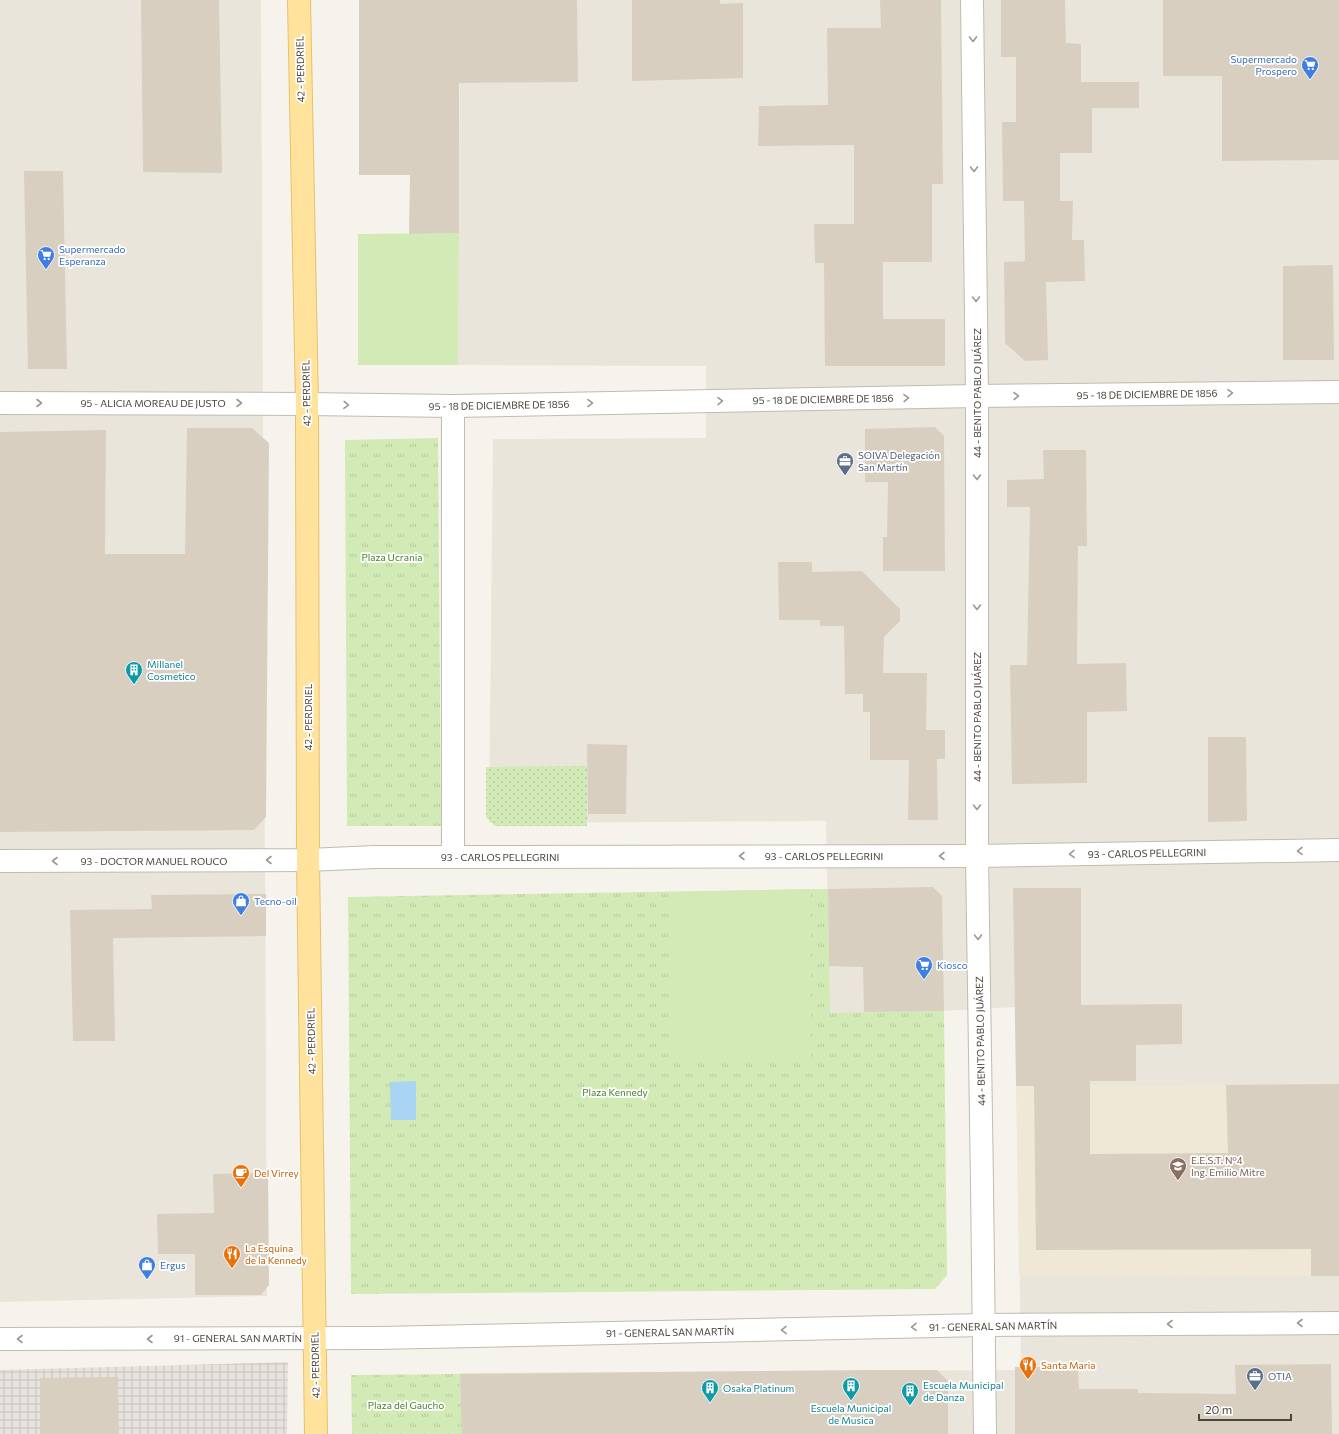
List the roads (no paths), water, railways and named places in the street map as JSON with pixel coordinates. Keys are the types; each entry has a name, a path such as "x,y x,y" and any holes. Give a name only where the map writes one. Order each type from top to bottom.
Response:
{"main road":[{"name":"42 - PERDRIEL","path":"299,0 307,404 308,860 316,1434"}],"street":[{"name":"44 - BENITO PABLO JUÁREZ","path":"972,0 977,396 977,856 985,1434"},
{"name":"95 - 18 DE DICIEMBRE DE 1856","path":"307,404 453,406 977,396 1339,392"},
{"name":"95 - ALICIA MOREAU DE JUSTO","path":"0,403 307,404"},
{"path":"453,406 453,857"},
{"name":"93 - CARLOS PELLEGRINI","path":"308,860 375,857 977,856 1339,850"},
{"name":"93 - DOCTOR MANUEL ROUCO","path":"0,861 308,860"},
{"name":"91 - GENERAL SAN MARTÍN","path":"0,1339 315,1338 984,1325 1339,1323"}],"water":[{"path":"416,1081 416,1120 391,1120 390,1082"}],"place":[{"name":"Supermercado Prospero","path":"1310,80"},
{"name":"Supermercado Esperanza","path":"46,270"},
{"name":"SOIVA Delegación San Martín","path":"845,476"},
{"name":"Millanel Cosmetico","path":"134,685"},
{"name":"Tecno-oil","path":"241,916"},
{"name":"Kiosco","path":"924,980"},
{"name":"E.E.S.T. Nº4 Ing. Emilio Mitre","path":"1178,1181"},
{"name":"Del Virrey","path":"241,1188"},
{"name":"La Esquina de la Kennedy","path":"232,1269"},
{"name":"Ergus","path":"147,1280"},
{"name":"Santa Maria","path":"1028,1380"},
{"name":"OTIA","path":"1255,1391"},
{"name":"Escuela Municipal de Musica","path":"851,1401"},
{"name":"Osaka Platinum","path":"710,1403"},
{"name":"Escuela Municipal de Danza","path":"910,1406"}],"park label":[{"name":"Plaza Ucrania","path":"392,557"},
{"name":"Plaza Kennedy","path":"615,1092"},
{"name":"Plaza del Gaucho","path":"406,1405"}]}
